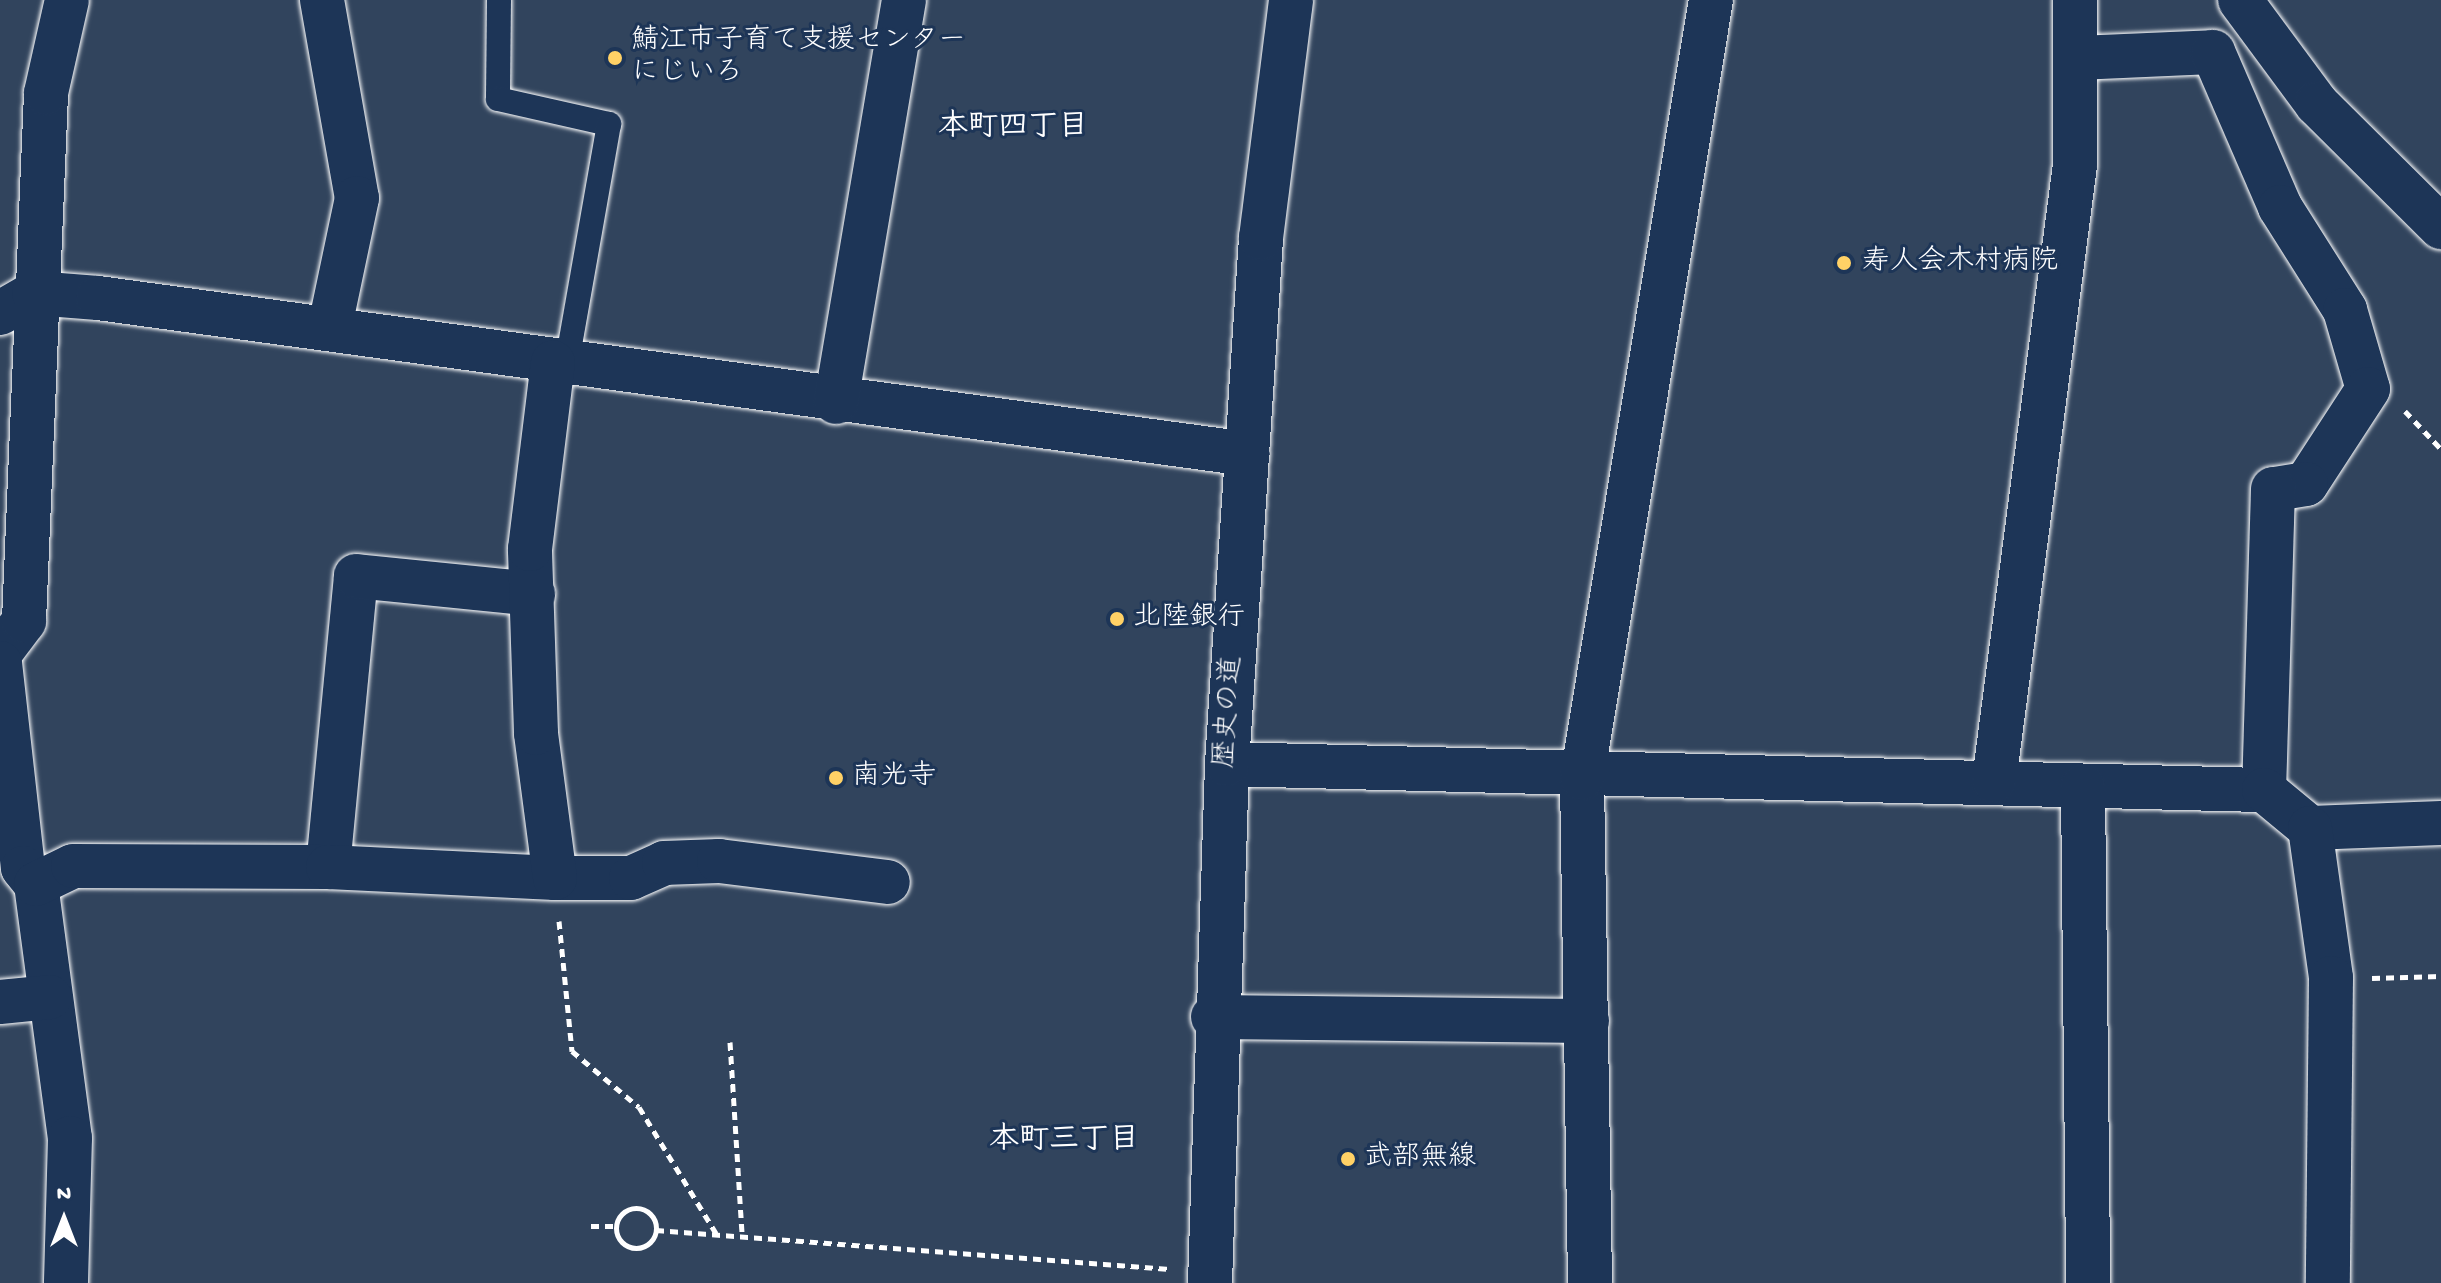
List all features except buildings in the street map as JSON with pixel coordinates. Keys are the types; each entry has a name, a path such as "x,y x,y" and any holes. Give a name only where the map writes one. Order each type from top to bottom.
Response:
{"street":[{"path":"0,653 24,621 17,303 46,93 67,0"},
{"path":"322,0 357,198 330,326"},
{"path":"836,402 904,0"},
{"name":"歴史の道","path":"1210,1278 1213,1017 1227,764 1261,238 1291,0"},
{"path":"1590,1283 1582,778 1711,0"},
{"path":"1994,781 2075,165 2075,0"},
{"path":"2240,0 2317,104 2441,227"},
{"path":"2077,58 2213,52 2280,207 2345,310 2368,389 2306,484 2273,489 2264,790"},
{"path":"17,303 330,326 560,363 836,402 1247,454"},
{"path":"555,878 536,733 530,549 560,363"},
{"path":"328,867 356,576 533,594"},
{"path":"0,663 23,868 36,884 70,1138 66,1283"},
{"path":"1227,764 1582,778 1994,781 2264,790 2310,828 2441,823"},
{"path":"2083,786 2088,1283"},
{"path":"2310,828 2331,978 2328,1283"},
{"path":"36,884 73,866 328,867 555,878 631,878 664,863 719,861 888,882"},
{"path":"0,1002 50,997"},
{"path":"1213,1017 1587,1021"}],"lane":[{"path":"499,0 498,99 609,124 560,363"}],"path":[{"path":"555,878 572,1051 639,1107 716,1234"},
{"path":"2331,978 2441,976"},
{"path":"730,1042 742,1235"},
{"path":"591,1226 615,1226 632,1207 653,1215 656,1230 651,1242 631,1248 615,1226"},
{"path":"656,1230 742,1235 1210,1278"}],"place":[{"name":"鯖江市子育て支援センター にじいろ","path":"615,58"},
{"name":"寿人会木村病院","path":"1844,263"},
{"name":"北陸銀行","path":"1117,619"},
{"name":"南光寺","path":"836,778"},
{"name":"武部無線","path":"1348,1159"}],"district":[{"name":"本町四丁目","path":"1013,129"},
{"name":"本町三丁目","path":"1064,1142"}]}
